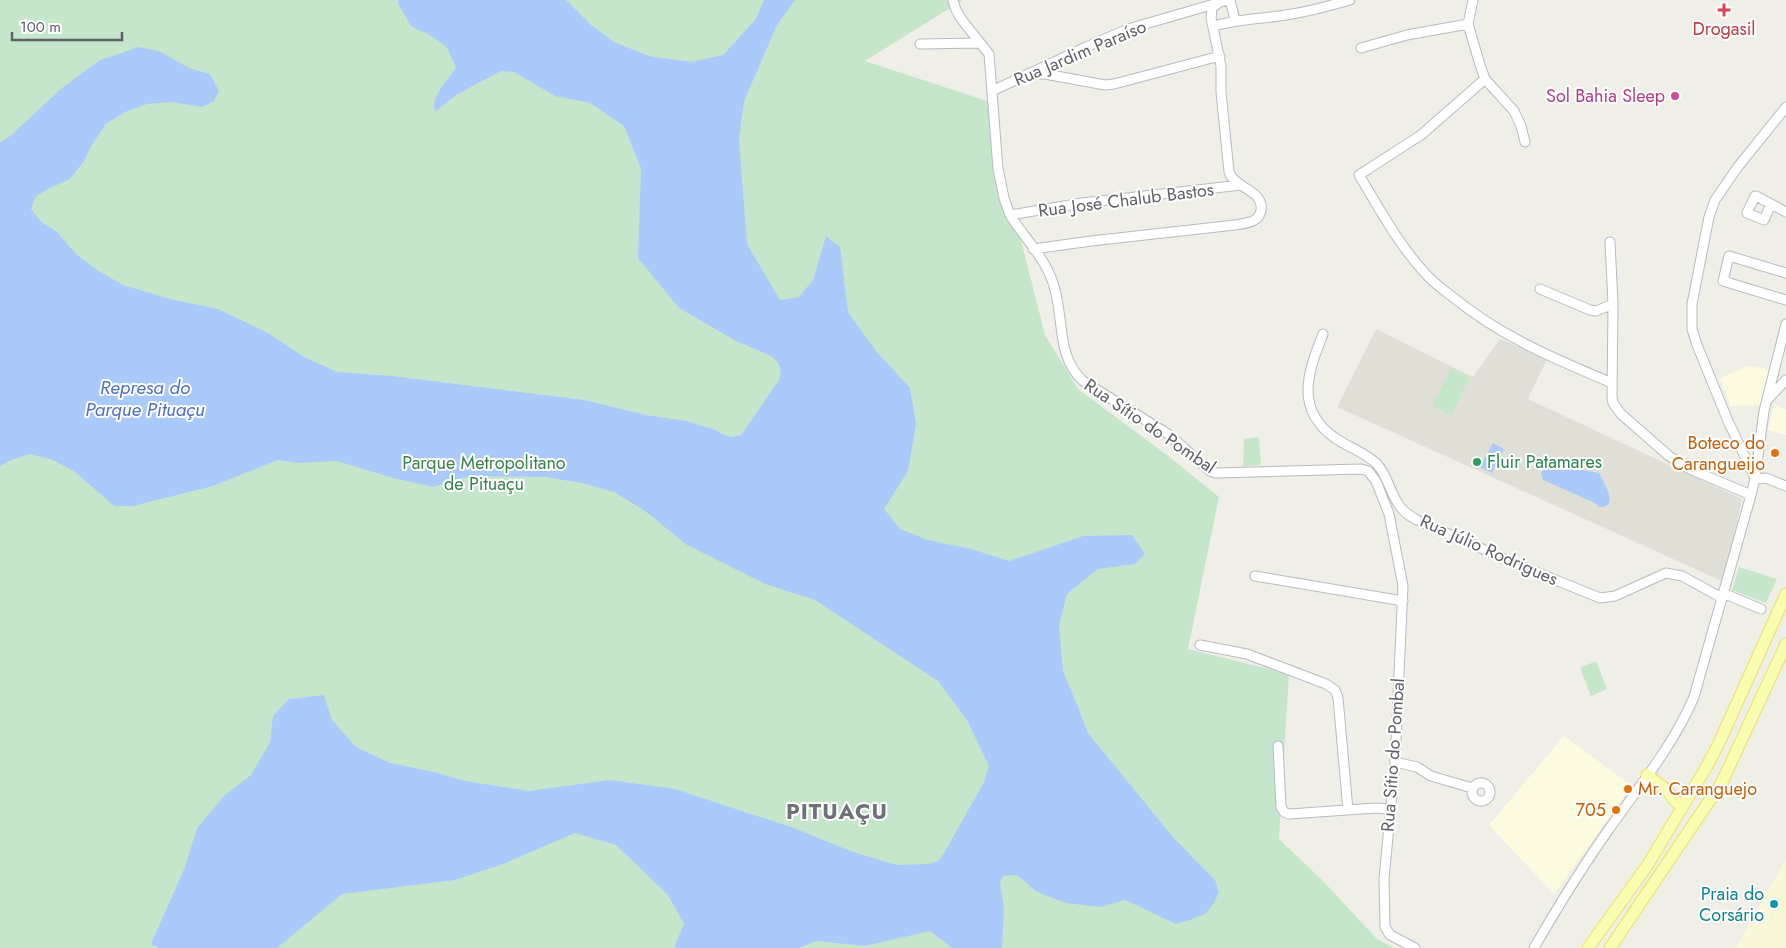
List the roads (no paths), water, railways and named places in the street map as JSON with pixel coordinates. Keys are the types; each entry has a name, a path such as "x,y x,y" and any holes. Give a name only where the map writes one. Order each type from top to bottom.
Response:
{"main road":[{"path":"1588,948 1647,866 1719,743 1786,594"},
{"path":"1610,948 1722,782 1786,644"},
{"path":"1647,775 1668,791 1672,798 1683,806"},
{"path":"1668,791 1693,787"}],"street":[{"name":"Rua Sítio do Pombal","path":"953,0 962,20 989,54 998,169 1004,198 1010,215 1046,267 1054,284 1066,356 1076,374 1083,381 1168,434 1210,470 1224,474 1361,469 1368,470 1372,474 1389,514 1402,576 1403,601 1395,762 1384,879 1385,927 1390,935 1416,948"},
{"path":"1229,0 1235,20"},
{"name":"Rua Jardim Paraíso","path":"992,91 1128,29 1229,0"},
{"path":"1214,26 1235,20 1288,15 1350,0"},
{"path":"1472,0 1468,24 1473,46 1485,79 1514,111 1521,126 1525,142"},
{"path":"1033,249 1252,222 1260,214 1262,207 1256,195 1231,177 1221,92 1220,56 1211,13 1216,4"},
{"path":"1362,48 1407,35 1468,24"},
{"path":"920,44 980,43"},
{"path":"1031,74 1045,74 1105,85 1220,56"},
{"path":"1485,79 1421,134 1359,175 1410,256 1426,275 1444,290 1499,331 1562,362 1612,383"},
{"path":"1755,479 1728,421 1697,345 1692,329 1692,304 1709,217 1715,200 1737,168 1786,107"},
{"name":"Rua José Chalub Bastos","path":"1010,215 1082,203 1241,185"},
{"path":"1771,204 1786,212"},
{"path":"1610,242 1613,304 1612,397 1616,409 1648,440 1669,456 1690,469 1751,495"},
{"path":"1786,273 1729,256 1723,281 1786,300"},
{"path":"1540,289 1590,310 1596,311 1613,304"},
{"path":"1534,948 1576,879 1676,732 1694,697 1755,479 1762,421 1786,324"},
{"name":"Rua Júlio Rodrigues","path":"1323,334 1308,372 1308,398 1312,411 1326,431 1373,460 1379,466 1399,505 1406,513 1417,520 1514,563 1600,598 1615,596 1666,573 1682,576 1723,596 1761,609"},
{"path":"1767,400 1786,380"},
{"path":"1755,479 1766,478 1786,486"},
{"path":"1255,576 1403,601"},
{"path":"1200,645 1247,654 1326,684 1335,690 1338,698 1348,810"},
{"path":"1278,746 1281,807 1284,812 1289,814 1390,808"},
{"path":"1395,762 1417,767 1431,776 1472,788"}],"water":[{"name":"Represa do Parque Pituaçu","path":"398,0 566,0 591,25 614,42 649,56 691,62 723,55 755,20 764,0 795,0 777,25 744,101 739,139 747,244 780,300 799,297 813,280 826,236 840,247 848,312 876,351 910,388 916,424 908,471 884,509 900,529 928,540 971,549 1009,561 1083,536 1132,535 1145,554 1135,564 1098,569 1067,594 1059,625 1063,671 1088,733 1172,836 1215,880 1219,892 1214,903 1205,914 1176,924 1125,900 1100,907 1066,903 1037,892 1017,875 1003,876 1000,882 1004,909 1002,948 952,948 930,931 865,946 816,941 799,948 674,948 684,923 667,894 616,845 575,833 503,864 455,880 342,894 277,948 159,948 151,944 185,867 197,828 225,795 251,775 270,742 273,716 289,699 324,695 332,720 356,747 390,763 434,772 465,781 529,791 610,780 675,789 794,828 853,852 897,865 928,864 938,861 984,782 989,766 967,720 938,681 815,600 765,584 687,545 645,511 614,492 582,483 545,477 478,476 462,478 434,487 393,478 337,461 297,463 278,460 213,486 133,506 114,506 75,472 53,460 30,454 0,466 0,142 10,136 62,88 100,60 138,47 159,51 189,68 210,74 219,91 214,101 202,107 171,102 147,104 125,112 106,124 91,146 84,161 70,179 36,196 31,209 41,222 56,231 76,254 97,270 123,285 170,299 218,309 268,333 304,357 337,372 392,376 584,400 646,415 686,421 716,430 731,437 741,435 779,380 781,371 778,363 773,357 736,341 679,308 638,258 641,168 624,126 590,103 555,96 514,72 501,71 456,95 435,112 435,100 456,67 446,46 428,34 412,27 398,4"},
{"path":"1493,443 1504,449 1492,473 1480,467"},
{"path":"1544,467 1567,467 1599,473 1609,494 1609,504 1599,507 1595,503 1543,480 1541,473"}],"place":[{"name":"Drogasil","path":"1724,10"},
{"name":"Sol Bahia Sleep","path":"1675,96"},
{"name":"Boteco do Carangueijo","path":"1775,453"},
{"name":"Fluir Patamares","path":"1477,462"},
{"name":"Mr. Caranguejo","path":"1628,789"},
{"name":"705","path":"1616,810"},
{"name":"Praia do Corsário","path":"1774,904"}],"district":[{"name":"PITUAÇU","path":"837,811"}],"park label":[{"name":"Parque Metropolitano de Pituaçu","path":"484,473"}]}
